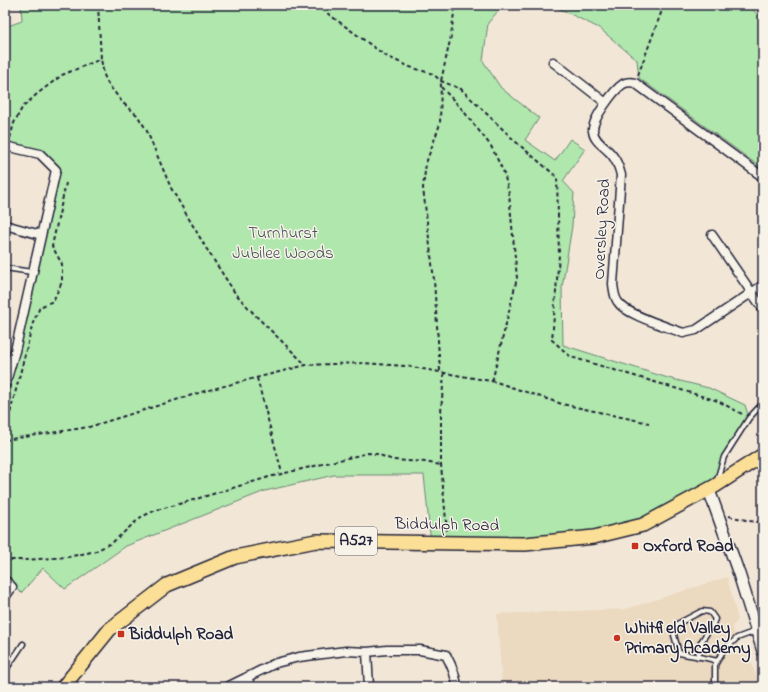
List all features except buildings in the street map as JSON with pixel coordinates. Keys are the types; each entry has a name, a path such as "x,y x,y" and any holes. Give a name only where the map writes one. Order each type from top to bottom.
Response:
{"main road":[{"name":"Biddulph Road","path":"63,687 110,629 167,585 235,557 316,541 526,544 594,537 643,525 712,488 763,455"}],"street":[{"path":"553,62 606,103"},
{"name":"Oversley Road","path":"636,83 631,82 624,84 619,88 606,103 594,123 593,131 595,138 613,155 618,164 621,175 613,284 614,294 618,302 625,310 683,333 696,330 763,285"},
{"path":"636,83 763,177"},
{"path":"5,385 15,350 56,170 40,154 6,146"},
{"path":"5,226 41,235"},
{"path":"712,235 753,292 763,309"},
{"path":"712,488 717,513 739,574 763,651"},
{"path":"5,580 12,587 5,597"},
{"path":"227,687 276,663 299,657 346,651 367,652 407,649 446,655 452,666 457,687"},
{"path":"367,652 369,687"},
{"path":"247,677 251,687"}],"lane":[{"path":"5,268 32,272"},
{"path":"712,488 724,457 749,418 763,403"},
{"path":"698,656 701,642 713,624 715,618 710,612 702,612 677,624 674,635 679,653 717,661"},
{"path":"715,687 715,665 723,651 737,638 757,631"},
{"path":"5,670 24,644"}],"path":[{"path":"98,5 101,59 104,75 108,84 123,103 137,115 146,129 171,188 206,248 235,293 306,365"},
{"path":"316,5 386,56 410,67 433,74 442,81 460,89 516,142 557,177 559,255 552,340 571,357 718,401 749,418"},
{"path":"440,372 434,280 423,188 426,163 440,124 441,87 451,36 455,5"},
{"path":"636,83 664,5"},
{"path":"6,146 14,123 22,108 37,94 62,75 101,59"},
{"path":"441,87 462,108 491,146 504,173 509,194 517,278 492,382"},
{"path":"5,433 33,323 40,307 53,301 62,282 62,264 52,246 66,183"},
{"path":"5,440 89,427 205,391 306,365 363,363 406,366 492,382 522,390 544,399 562,404 649,423"},
{"path":"444,372 441,412 441,465 448,543"},
{"path":"256,378 282,474"},
{"path":"5,556 10,560 25,560 68,557 96,551 113,542 141,517 156,510 282,474 368,453 377,454 393,460 425,462 441,465"},
{"path":"717,513 763,523"}],"shaded area":[{"name":"Whitfield Valley Primary Academy","path":"727,577 738,620 732,627 740,649 748,653 760,687 502,687 497,614 626,609"}],"green space":[{"name":"Turnhurst Jubilee Woods","path":"21,5 503,5 488,23 483,61 501,88 539,118 525,140 555,161 570,139 585,149 563,181 574,193 572,226 562,288 563,345 668,378 709,388 745,405 749,418 724,457 717,492 594,537 431,543 424,475 334,475 265,491 126,546 65,589 43,568 21,593 5,578 5,385 56,170 40,154 5,146 5,27 22,21"},
{"path":"552,5 748,5 763,20 763,169 639,78 637,60 599,28"}],"place":[{"name":"Oxford Road","path":"635,546"},
{"name":"Biddulph Road","path":"121,634"},
{"name":"Whitfield Valley Primary Academy","path":"617,638"}]}
